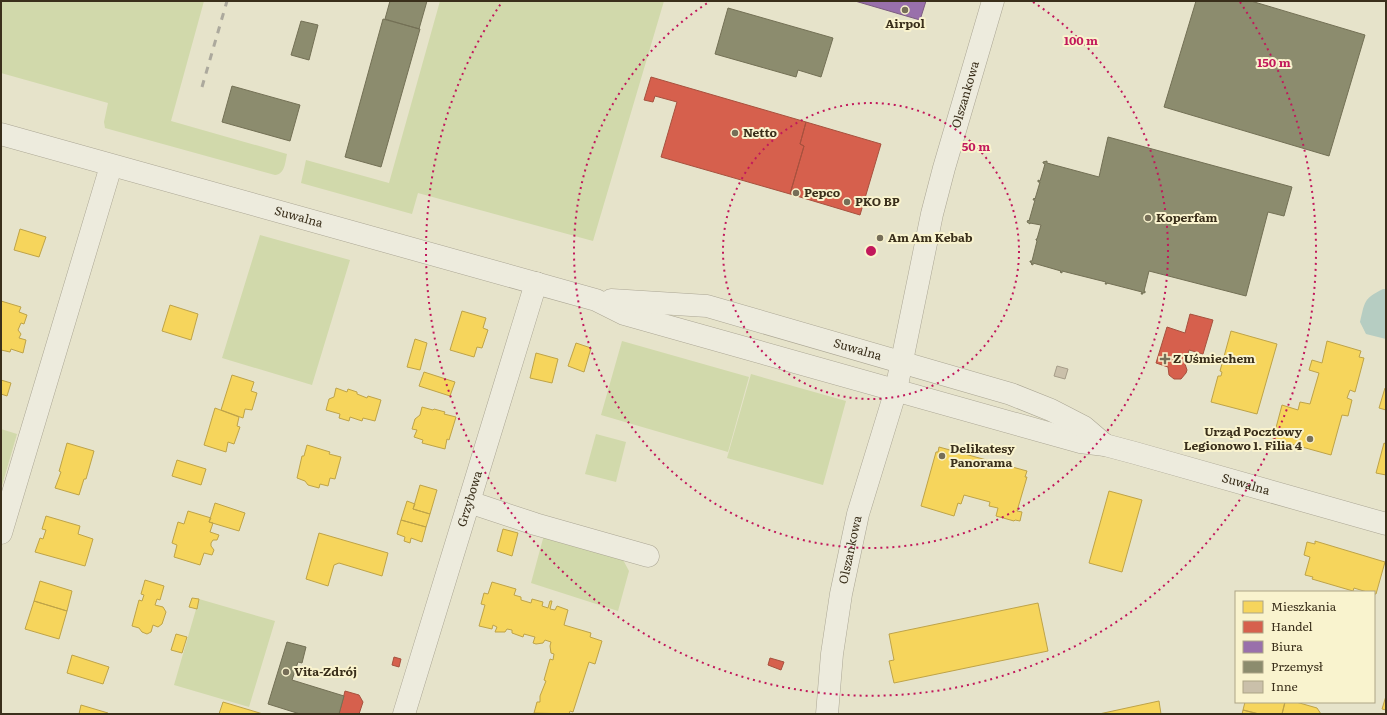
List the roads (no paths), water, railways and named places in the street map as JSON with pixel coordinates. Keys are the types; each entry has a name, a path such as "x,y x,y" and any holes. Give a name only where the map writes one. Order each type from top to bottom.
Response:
{"street":[{"name":"Olszankowa","path":"827,714 832,654 841,594 858,514 896,390 932,214 993,1"},
{"name":"Suwalna","path":"1,134 596,300 624,314 1080,442 1105,445 1386,524"},
{"path":"1,533 112,166"},
{"name":"Grzybowa","path":"404,714 536,283"},
{"name":"Suwalna","path":"596,300 707,306 1011,394 1051,410 1084,427 1105,445"},
{"path":"469,502 535,524 648,556"}],"railway":[{"path":"202,87 227,1"}],"place":[{"name":"Airpol","path":"905,10"},
{"name":"Netto","path":"735,133"},
{"name":"Pepco","path":"796,193"},
{"name":"PKO BP","path":"847,202"},
{"name":"Koperfam","path":"1148,218"},
{"name":"Am Am Kebab","path":"880,238"},
{"name":"Z Uśmiechem","path":"1165,359"},
{"name":"Urząd Pocztowy Legionowo 1. Filia 4","path":"1310,439"},
{"name":"Delikatesy Panorama","path":"942,456"},
{"name":"Vita-Zdrój","path":"286,672"}]}
